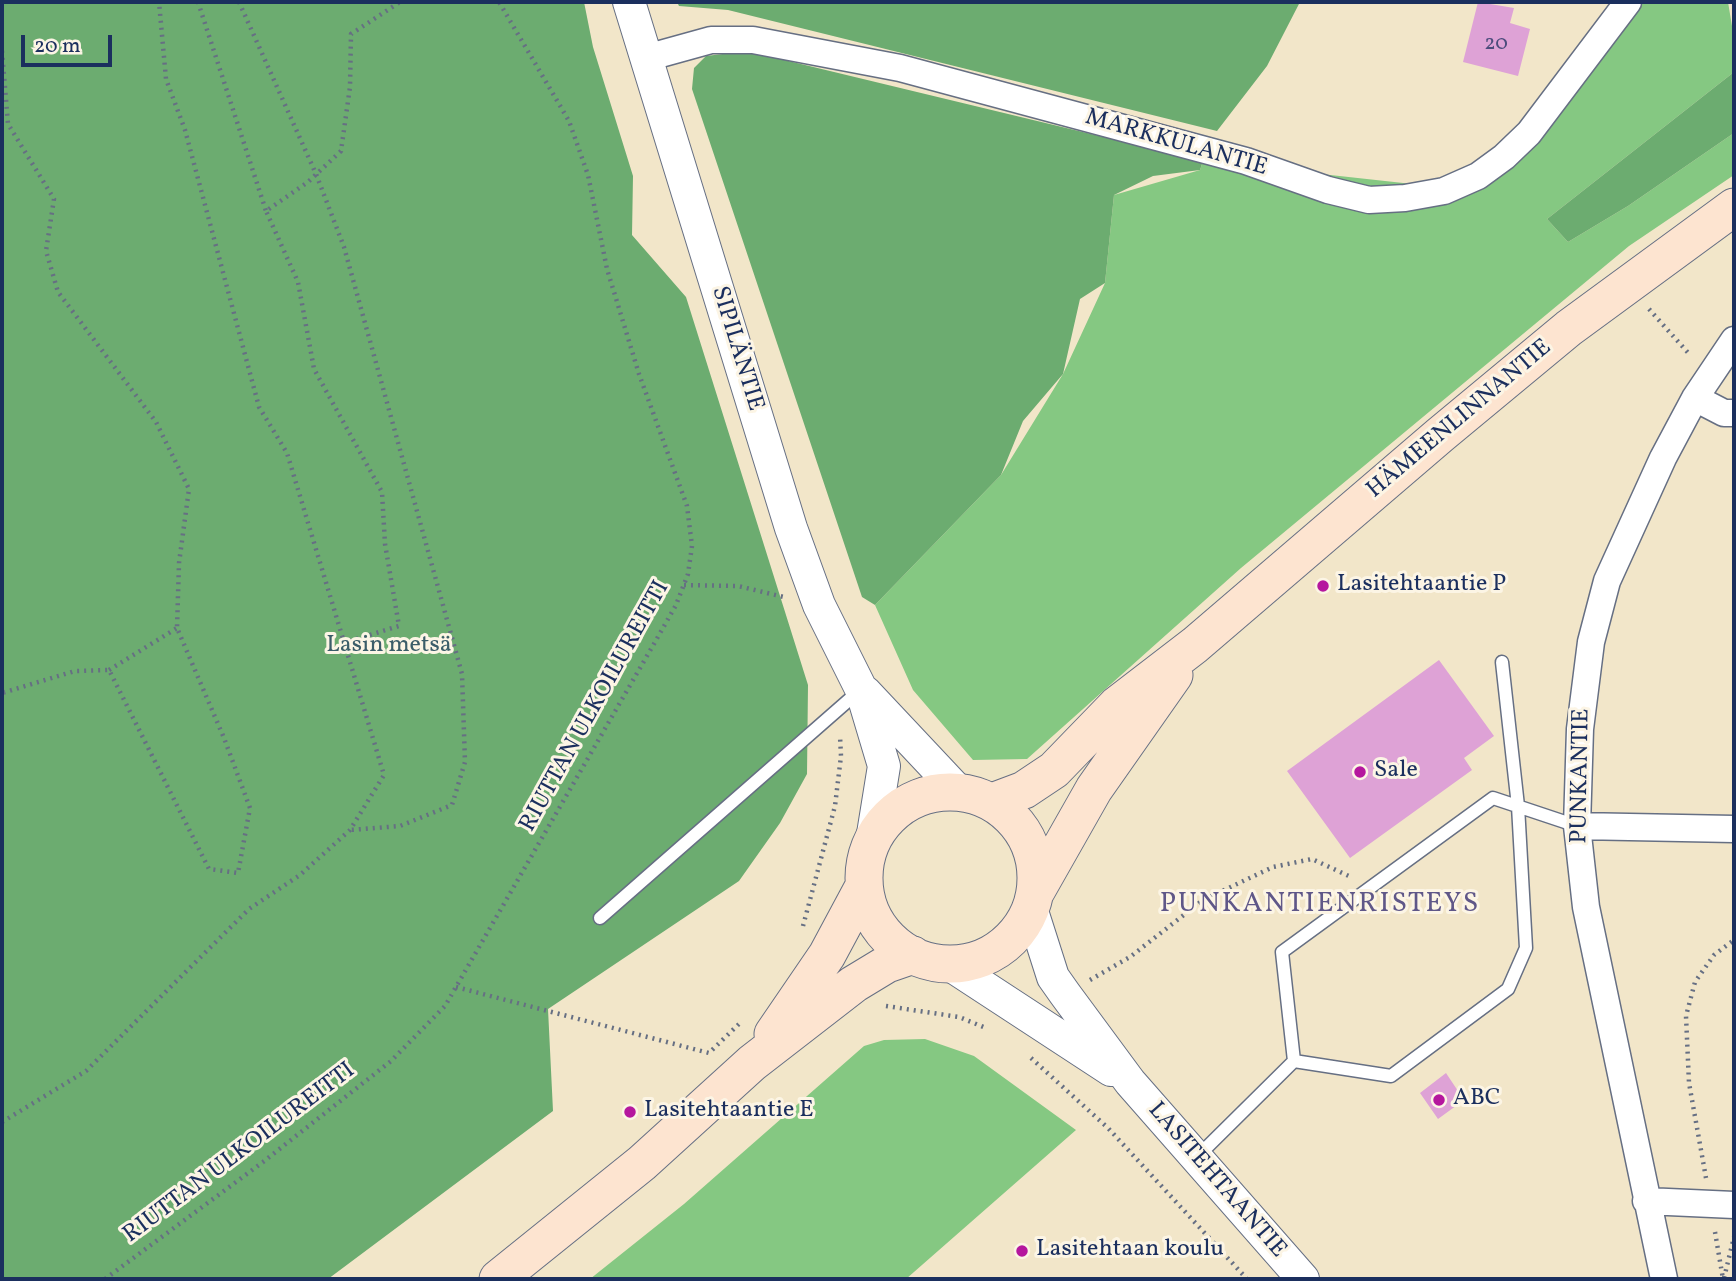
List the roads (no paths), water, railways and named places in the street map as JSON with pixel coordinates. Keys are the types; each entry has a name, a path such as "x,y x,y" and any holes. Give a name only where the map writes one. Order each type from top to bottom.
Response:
{"main road":[{"name":"HÄMEENLINNANTIE","path":"975,797 1024,790 1054,770 1117,705 1195,645 1440,435 1627,285 1734,207"},
{"name":"HÄMEENLINNANTIE","path":"1033,901 1094,789 1195,645"},
{"path":"920,796 975,797 1022,829 1031,847 1036,870 1033,901 1021,928 1000,948 978,959 949,964 913,955 895,943 876,921 864,886 865,864 872,840 882,824 905,804 920,796"},
{"path":"752,1063 827,955 864,886"},
{"path":"498,1279 642,1163 752,1063 854,984 887,964 913,955"}],"street":[{"name":"SIPILÄNTIE","path":"629,2 791,528 819,605 861,689 884,766 872,840"},
{"name":"MARKKULANTIE","path":"646,58 711,40 753,40 900,68 1246,161 1369,200 1405,198 1444,191 1478,176 1504,157 1529,133 1628,2"},
{"name":"PUNKANTIE","path":"1664,1279 1586,907 1577,826 1580,729 1591,642 1607,581 1636,512 1695,398 1734,340"},
{"path":"1695,398 1724,413 1734,412"},
{"name":"SIPILÄNTIE","path":"861,689 975,797"},
{"path":"1577,826 1734,829"},
{"name":"LASITEHTAANTIE","path":"1033,901 1053,977 1065,994 1130,1082 1303,1279"},
{"name":"LASITEHTAANTIE","path":"949,964 1130,1082"},
{"path":"1646,1201 1734,1205"}],"lane":[{"path":"1294,1061 1391,1076 1507,989 1526,948 1518,806 1502,662"},
{"path":"600,918 861,689"},
{"path":"1294,1061 1282,952 1493,798 1577,826"},
{"path":"1196,1157 1294,1061"}],"place":[{"name":"Lasitehtaantie P","path":"1323,586"},
{"name":"Sale","path":"1360,772"},
{"name":"ABC","path":"1439,1100"},
{"name":"Lasitehtaantie E","path":"630,1112"},
{"name":"Lasitehtaan koulu","path":"1022,1251"}],"district":[{"name":"PUNKANTIENRISTEYS","path":"1320,906"}],"park label":[{"name":"Lasin metsä","path":"389,647"}]}
